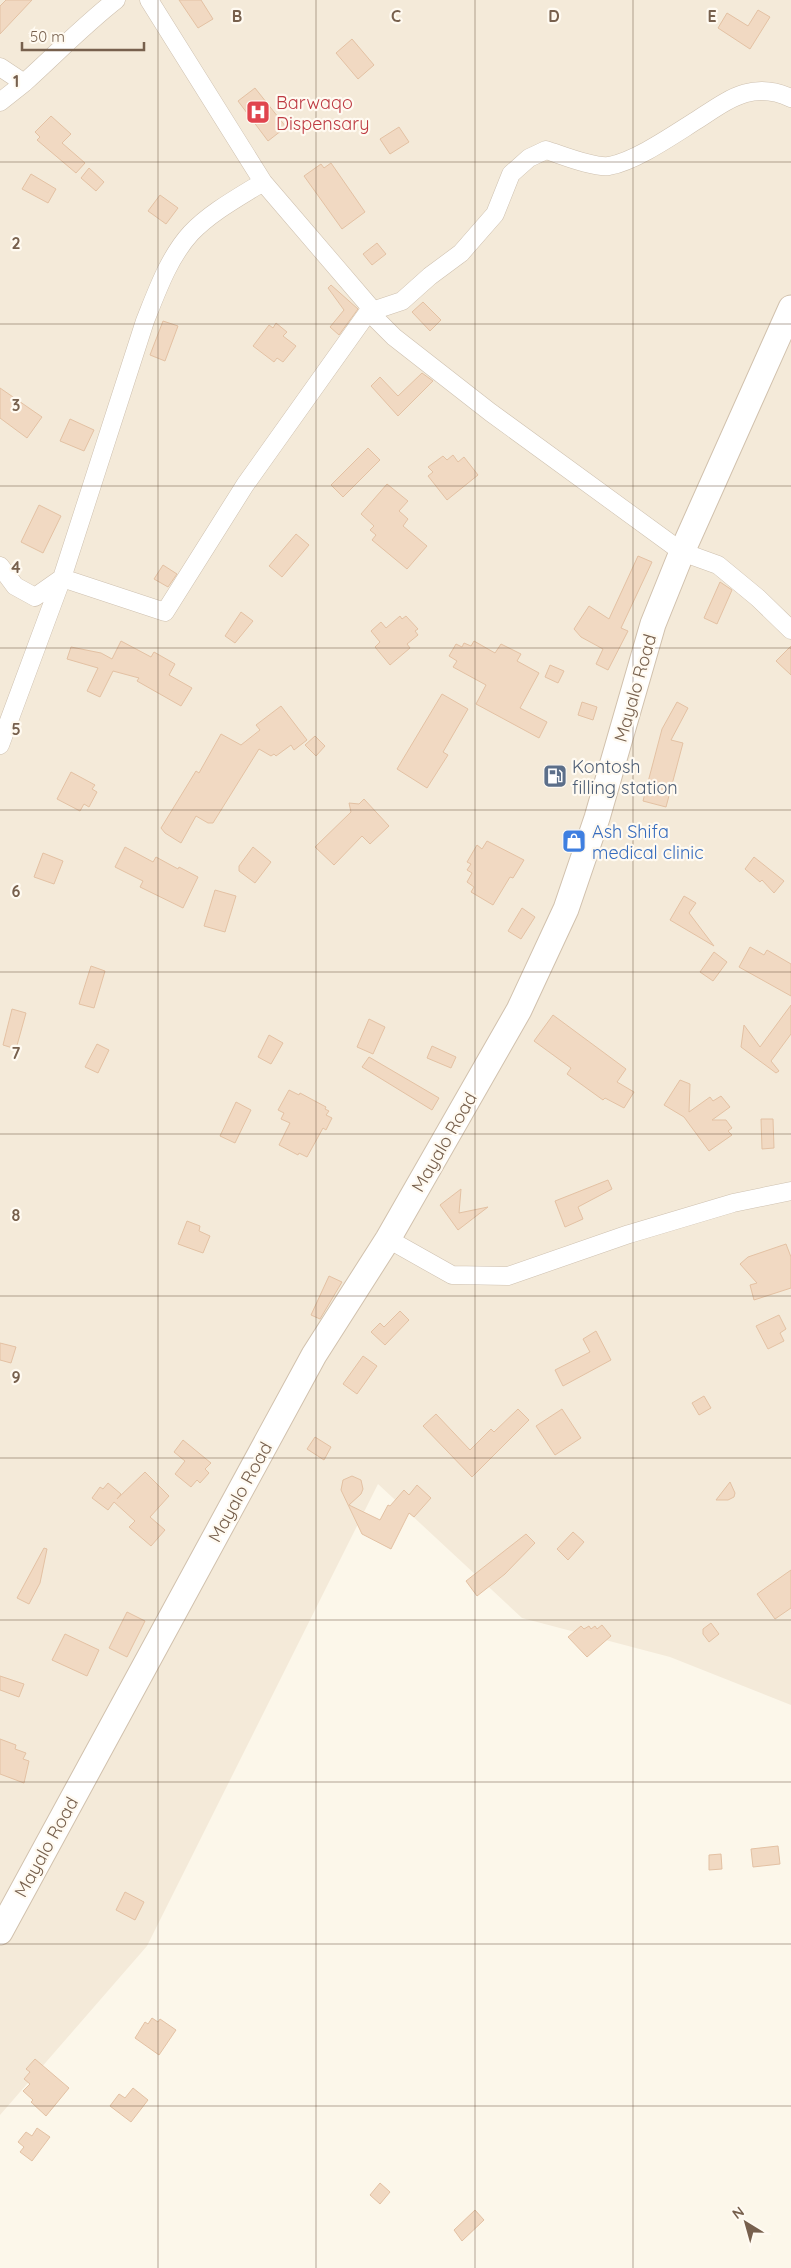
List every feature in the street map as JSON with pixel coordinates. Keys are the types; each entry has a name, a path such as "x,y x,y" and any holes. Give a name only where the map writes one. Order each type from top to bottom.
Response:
{"street":[{"path":"0,102 64,48 88,22 116,0"},
{"path":"62,578 165,612 245,485 371,308 263,182 149,0"},
{"path":"0,67 24,83"},
{"path":"369,312 402,302 430,276 462,253 494,214 511,174 529,158 546,150 595,165 607,166 638,154 728,100 745,92 774,91 791,98"},
{"path":"0,745 62,578 145,321 172,260 192,232 217,212 263,182"},
{"name":"Mayalo Road","path":"0,1932 314,1355 388,1239 519,1010 566,909 597,818 653,624 682,552 791,308"},
{"path":"369,312 394,337 497,418 682,552 718,565 758,598 791,630"},
{"path":"0,566 14,586 35,597 62,578"},
{"path":"388,1239 452,1275 508,1276 629,1234 732,1204 791,1191"}],"shaded area":[{"path":"0,0 791,0 791,1705 670,1657 522,1618 378,1484 147,1946 0,2115"}],"building":[{"path":"6,0 32,0 0,34 0,6"},
{"path":"179,0 201,0 213,19 198,28"},
{"path":"758,10 770,17 750,49 718,28 727,13 748,26"},
{"path":"352,39 374,65 358,79 336,53"},
{"path":"255,88 286,127 268,141 238,101"},
{"path":"51,116 71,134 62,143 85,163 76,173 37,140 40,137 35,132"},
{"path":"399,127 409,142 390,154 380,139"},
{"path":"331,163 365,212 342,229 304,176 321,164 324,168"},
{"path":"89,168 104,182 96,191 81,178"},
{"path":"31,174 56,189 48,203 22,189"},
{"path":"160,195 178,208 166,224 148,211"},
{"path":"377,243 386,254 372,265 363,254"},
{"path":"331,285 358,309 339,335 330,327 344,310 328,288"},
{"path":"423,302 441,320 430,331 412,312"},
{"path":"163,321 178,326 165,361 150,355"},
{"path":"276,323 287,332 283,336 296,346 283,362 277,358 274,362 253,346 269,325 273,328"},
{"path":"422,373 433,381 398,416 371,386 380,377 398,396"},
{"path":"0,388 42,417 27,438 0,418"},
{"path":"70,419 94,430 84,451 60,441"},
{"path":"368,448 380,460 343,497 331,485"},
{"path":"453,455 458,462 464,457 478,475 447,500 428,476 433,472 428,467 443,456 447,460"},
{"path":"387,484 408,501 399,511 408,519 403,526 427,546 407,569 372,540 376,535 370,530 374,526 361,514"},
{"path":"39,505 61,516 43,553 21,542"},
{"path":"296,534 309,545 282,577 269,566"},
{"path":"638,556 652,562 621,628 628,631 608,670 596,664 603,649 581,637 574,629 589,606 609,619"},
{"path":"163,565 177,574 168,587 154,579"},
{"path":"720,582 732,590 717,624 704,618"},
{"path":"241,612 253,621 235,643 225,636"},
{"path":"400,616 402,619 406,616 418,629 415,631 418,635 407,644 410,648 390,665 375,647 380,642 371,631 381,622 386,628"},
{"path":"121,641 151,657 154,652 175,664 169,675 192,688 181,706 137,681 139,678 113,671 100,697 87,691 98,668 67,659 71,647 101,653 112,659"},
{"path":"474,641 495,653 501,644 521,654 517,661 539,673 520,708 547,722 539,738 476,704 486,685 453,667 457,661 449,656 456,644 462,647 464,643 471,646"},
{"path":"791,646 791,675 776,661"},
{"path":"550,665 564,671 558,683 545,677"},
{"path":"442,694 468,709 443,752 448,755 427,788 397,769"},
{"path":"582,702 597,707 593,720 578,715"},
{"path":"677,702 688,708 671,740 683,743 666,807 643,801 662,729"},
{"path":"281,706 307,740 294,750 291,745 276,756 274,754 271,756 259,749 213,823 208,823 196,816 181,843 165,833 161,828 196,771 199,773 221,734 241,745 260,730 256,725"},
{"path":"315,736 325,746 316,756 305,745"},
{"path":"71,772 95,785 92,789 97,792 89,807 84,804 80,811 57,799"},
{"path":"364,799 389,826 370,844 362,836 334,865 315,847 351,812 349,803 359,804"},
{"path":"487,841 524,860 513,878 510,877 493,905 471,892 474,887 467,882 472,873 467,870 471,864 467,862 477,845 482,849"},
{"path":"125,847 153,862 156,857 198,877 183,908 140,887 143,881 115,867"},
{"path":"253,847 271,862 255,883 239,871 239,866"},
{"path":"43,853 63,861 54,884 34,877"},
{"path":"754,857 784,881 774,893 762,880 760,882 745,869"},
{"path":"215,890 236,896 225,932 204,926"},
{"path":"684,896 696,903 689,913 714,946 670,920"},
{"path":"522,908 535,917 521,939 508,931"},
{"path":"750,947 764,955 767,950 791,964 791,996 739,967"},
{"path":"714,952 727,962 713,981 700,972"},
{"path":"91,966 105,971 94,1008 79,1004"},
{"path":"791,1005 791,1034 771,1061 779,1071 776,1073 741,1047 744,1025 760,1047"},
{"path":"12,1009 26,1013 16,1049 3,1045"},
{"path":"553,1015 626,1069 617,1082 634,1092 624,1108 605,1098 603,1100 567,1074 571,1068 534,1041"},
{"path":"369,1019 385,1027 373,1054 357,1047"},
{"path":"269,1035 283,1043 271,1064 258,1057"},
{"path":"97,1044 109,1050 98,1073 85,1067"},
{"path":"432,1046 456,1057 451,1068 427,1058"},
{"path":"369,1057 439,1098 432,1110 362,1067"},
{"path":"680,1080 690,1084 689,1112 710,1097 713,1101 721,1096 730,1107 712,1120 726,1120 732,1128 728,1131 732,1135 709,1151 684,1117 664,1105"},
{"path":"289,1090 299,1095 300,1093 326,1107 325,1109 329,1111 326,1115 332,1118 326,1130 323,1128 307,1157 299,1153 298,1155 279,1145 290,1123 281,1119 284,1113 278,1110"},
{"path":"236,1102 251,1110 235,1143 220,1136"},
{"path":"761,1119 773,1119 774,1148 762,1149"},
{"path":"608,1180 612,1189 578,1207 583,1219 565,1227 555,1201"},
{"path":"461,1189 459,1213 488,1207 458,1230 440,1205"},
{"path":"187,1221 200,1226 199,1231 210,1236 203,1253 178,1244"},
{"path":"786,1244 791,1257 791,1288 754,1300 750,1285 757,1283 740,1264 748,1257"},
{"path":"329,1276 342,1282 320,1319 311,1315"},
{"path":"400,1311 409,1320 385,1345 371,1332 380,1323 384,1327"},
{"path":"779,1315 786,1329 780,1333 784,1341 768,1349 756,1326"},
{"path":"596,1331 611,1360 563,1386 555,1370 590,1352 583,1339"},
{"path":"0,1343 16,1347 11,1363 0,1360"},
{"path":"363,1356 377,1366 357,1394 343,1384"},
{"path":"704,1396 711,1408 699,1415 692,1403"},
{"path":"518,1409 529,1420 472,1477 423,1426 436,1414 470,1450 491,1429 494,1432"},
{"path":"562,1409 581,1438 555,1455 536,1426"},
{"path":"315,1437 331,1447 324,1460 307,1449"},
{"path":"183,1440 211,1463 205,1469 209,1473 200,1483 197,1480 191,1487 175,1474 185,1461 174,1452"},
{"path":"145,1472 169,1496 150,1517 165,1530 151,1546 129,1527 135,1521 114,1502 108,1510 92,1498 100,1487 103,1489 108,1483 121,1494 117,1499"},
{"path":"352,1476 361,1480 363,1489 361,1494 349,1505 380,1520 388,1505 390,1506 404,1490 409,1495 417,1485 431,1498 414,1517 409,1513 391,1549 362,1534 341,1490 343,1480"},
{"path":"730,1482 735,1493 734,1497 728,1500 716,1500"},
{"path":"573,1532 584,1542 568,1560 557,1549"},
{"path":"526,1534 535,1543 505,1574 477,1596 466,1581"},
{"path":"44,1548 47,1549 40,1583 29,1604 17,1598"},
{"path":"791,1570 791,1608 775,1619 757,1594"},
{"path":"127,1612 145,1621 127,1657 109,1648"},
{"path":"711,1623 719,1634 709,1642 703,1634 703,1629"},
{"path":"602,1625 611,1636 587,1657 568,1637 581,1626 584,1629 589,1626 591,1629 595,1626 597,1629"},
{"path":"65,1634 99,1650 87,1676 52,1660"},
{"path":"0,1676 24,1684 19,1697 0,1690"},
{"path":"0,1739 16,1745 15,1749 26,1753 23,1759 29,1761 24,1783 0,1774"},
{"path":"778,1846 780,1864 753,1867 751,1849"},
{"path":"721,1854 722,1869 709,1870 709,1855"},
{"path":"125,1892 144,1902 135,1920 116,1910"},
{"path":"152,2018 158,2022 160,2019 176,2030 159,2055 135,2038 145,2022 148,2024"},
{"path":"35,2059 69,2088 46,2116 31,2102 33,2100 23,2091 30,2084 24,2079 30,2072 26,2069"},
{"path":"133,2088 148,2100 131,2122 110,2106 119,2094 125,2098"},
{"path":"37,2128 50,2137 32,2161 20,2152 24,2147 18,2142 26,2132 32,2136"},
{"path":"380,2183 390,2192 380,2204 370,2195"},
{"path":"475,2210 484,2220 462,2241 454,2230"}],"place":[{"name":"Barwaqo Dispensary","path":"258,112"},
{"name":"Kontosh filling station","path":"555,776"},
{"name":"Ash Shifa medical clinic","path":"574,841"}]}
